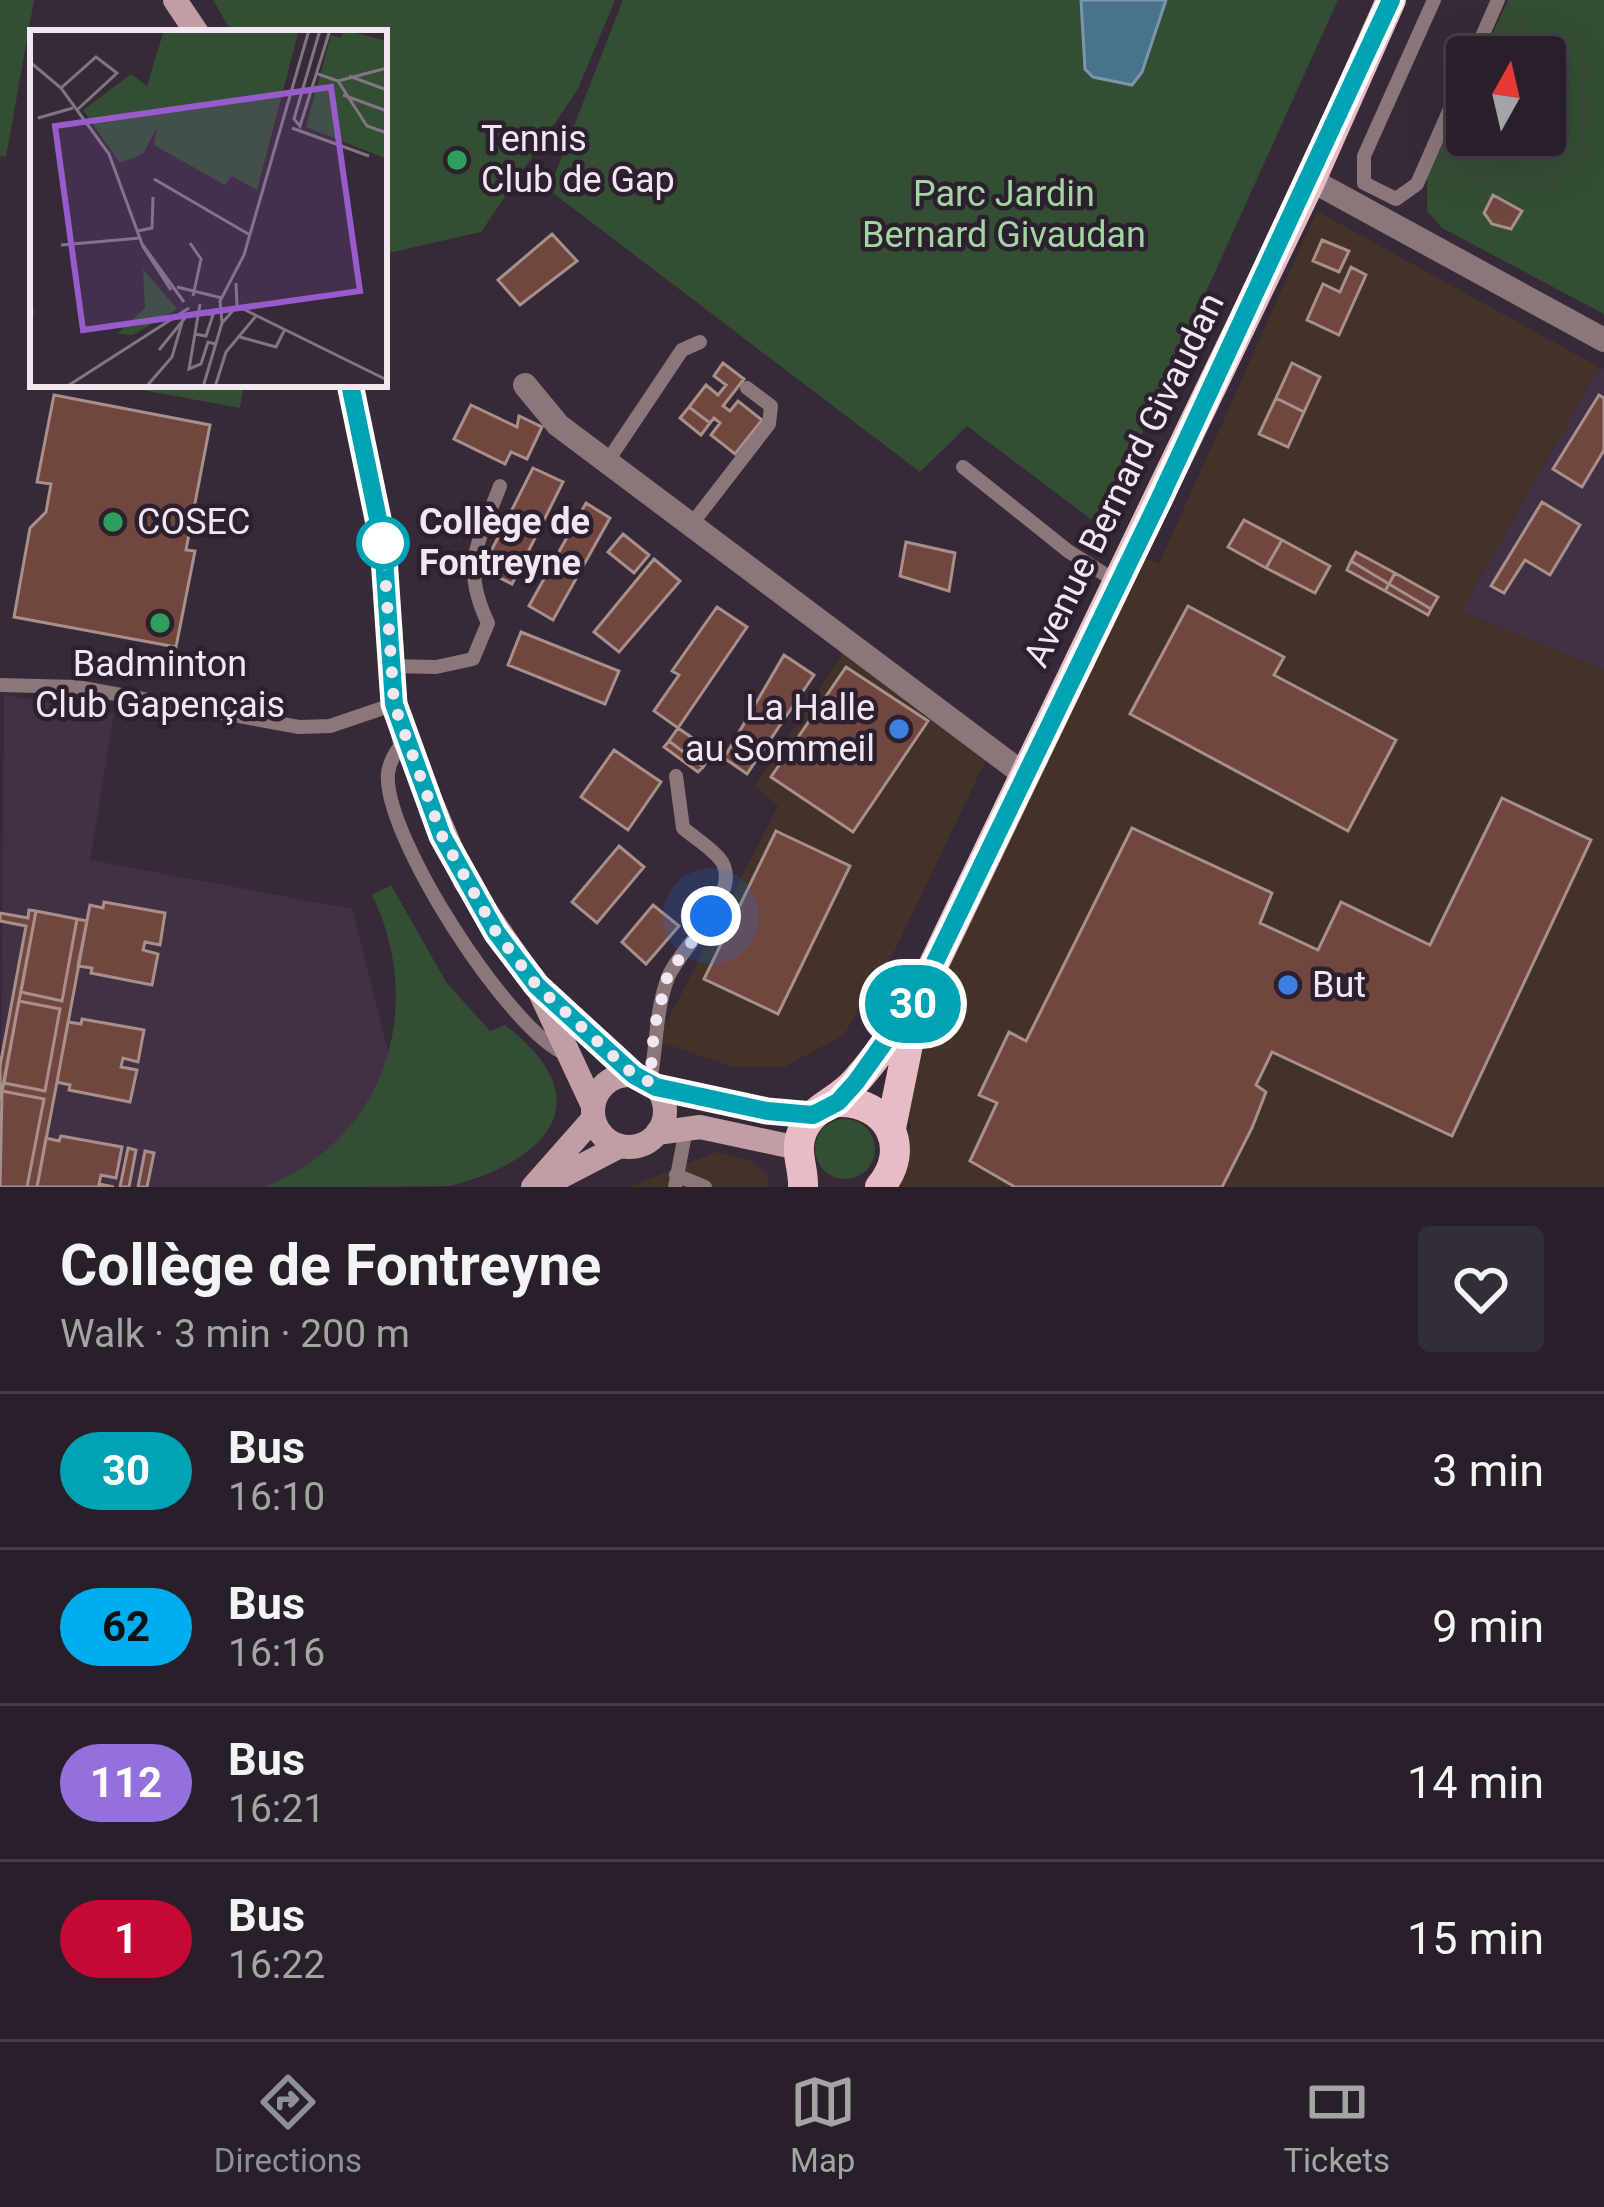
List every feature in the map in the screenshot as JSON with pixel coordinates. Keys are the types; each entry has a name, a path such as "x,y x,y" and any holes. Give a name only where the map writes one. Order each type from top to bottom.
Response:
{"main road":[{"name":"Avenue Bernard Givaudan","path":"921,991 1311,180 1391,0"},
{"path":"805,1174 825,1108 894,1035 921,991"},
{"path":"891,1128 921,991"},
{"path":"825,1108 868,1106 891,1128 896,1143 893,1183"}],"street":[{"path":"175,0 198,30"},
{"path":"186,0 199,30"},
{"path":"1311,180 1376,203 1604,340"},
{"path":"525,385 558,424 1026,776"},
{"path":"351,387 383,543 394,704 405,741 465,881 537,986 608,1140 634,1147 657,1133 732,1131 805,1174"},
{"path":"537,986 646,1081 665,1110 657,1133"},
{"path":"537,1187 593,1113 607,1082 646,1081 767,1111 825,1108"},
{"path":"537,1187 620,1146"}],"lane":[{"path":"1434,0 1364,156 1364,183 1376,203 1396,199 1417,184 1446,118"},
{"path":"1482,36 1498,0"},
{"path":"608,462 682,350 700,342"},
{"path":"691,525 769,424 771,406 747,388"},
{"path":"963,467 1067,551 1119,583"},
{"path":"391,666 436,667 473,659 488,623 474,595 470,564 500,486"},
{"path":"0,685 76,687 299,727 330,726 394,704"},
{"path":"405,741 388,771 389,792 431,889 473,960 530,1029 548,1047 574,1058"},
{"path":"646,1081 668,974 711,916 728,878 723,861 683,828 676,776"},
{"path":"686,1129 676,1181 705,1187"}],"shaded area":[{"path":"1317,211 1599,367 1463,610 1604,670 1604,1187 884,1187 911,1127 906,1110 943,974 1142,556 1159,564"},
{"path":"1599,367 1604,369 1604,670 1462,611"},
{"path":"844,652 987,758 895,950 844,1035 784,1067 733,1067 657,1041 778,806 755,786"},
{"path":"4,695 114,714 90,860 352,909 418,1172 389,1187 0,1187"},
{"path":"716,1152 751,1161 767,1173 770,1187 629,1187"}],"green space":[{"path":"0,0 34,0 6,157 0,156"},
{"name":"Tennis Club de Gap","path":"213,0 615,0 578,89 481,232 387,253 387,30 230,30"},
{"name":"Parc Jardin Bernard Givaudan","path":"623,0 1338,0 1100,526 967,426 920,472 549,190"},
{"path":"1508,0 1604,0 1604,314 1442,228 1427,211 1427,178 1446,137 1446,156 1566,156 1566,36 1492,36"},
{"path":"125,387 244,387 240,408"},
{"path":"391,885 446,982 490,1031 505,1025 535,1053 552,1079 557,1103 551,1125 513,1161 450,1186 264,1187 306,1166 340,1138 366,1104 384,1066 394,1025 395,982 388,938 372,895"},
{"path":"845,1119 866,1128 875,1149 866,1170 845,1179 824,1170 815,1149 824,1128"}],"water":[{"path":"1081,0 1166,0 1142,72 1132,85 1093,77 1085,69"}],"building":[{"path":"1493,195 1522,211 1511,229 1492,224 1484,213"},
{"path":"552,234 577,261 520,305 498,280"},
{"path":"1322,240 1349,251 1339,272 1313,261"},
{"path":"1351,267 1366,275 1339,335 1307,320 1323,284 1340,292"},
{"path":"723,363 744,379 723,406 730,411 738,401 762,420 735,454 711,435 720,423 714,418 710,423 689,407 706,385 718,395 726,385 714,376"},
{"path":"1292,363 1320,377 1304,412 1276,398"},
{"name":"COSEC","path":"54,395 210,425 186,550 195,551 176,647 14,617 30,528 46,512 51,484 37,482"},
{"path":"1599,395 1604,398 1604,450 1582,487 1553,469"},
{"path":"1276,398 1304,412 1288,447 1259,434"},
{"path":"471,405 517,427 519,416 542,427 527,459 511,452 505,464 454,439"},
{"path":"689,407 710,423 701,435 680,418"},
{"path":"533,468 563,482 512,584 482,569"},
{"path":"1542,502 1580,525 1550,575 1525,560 1504,593 1491,586"},
{"path":"586,503 610,518 553,620 529,606"},
{"path":"1244,520 1282,540 1266,568 1228,547"},
{"path":"623,534 649,555 634,573 608,552"},
{"path":"1282,540 1330,566 1315,593 1266,568"},
{"path":"906,542 955,553 949,591 900,576"},
{"path":"1356,552 1395,573 1389,584 1351,561"},
{"path":"654,559 680,581 619,652 594,632"},
{"path":"1351,561 1389,584 1385,591 1347,570"},
{"path":"1395,573 1438,597 1431,609 1389,584"},
{"path":"1389,584 1431,609 1428,615 1385,591"},
{"path":"1188,606 1284,657 1274,675 1396,740 1348,831 1130,714"},
{"path":"717,607 747,627 678,728 654,711 679,675 672,671"},
{"path":"521,632 619,671 605,704 508,665"},
{"path":"784,655 814,675 747,774 724,758"},
{"path":"846,667 928,721 853,832 771,777"},
{"path":"678,728 713,752 703,767 669,741"},
{"path":"669,741 703,767 698,772 664,747"},
{"path":"614,750 661,782 628,830 581,797"},
{"name":"But","path":"1502,798 1591,840 1452,1136 1272,1052 1256,1085 1266,1092 1222,1187 1015,1187 970,1161 997,1103 979,1095 1009,1032 1026,1041 1132,828 1272,893 1260,923 1318,950 1341,902 1430,945"},
{"path":"776,831 850,866 778,1014 704,979"},
{"path":"619,846 644,867 597,923 572,902"},
{"path":"104,902 165,913 160,945 145,942 143,950 158,954 152,985 78,966 90,905 103,908"},
{"path":"653,905 679,926 646,964 622,942"},
{"path":"29,910 36,911 0,1101 0,1066 26,926 0,921 0,913 28,918"},
{"path":"36,911 77,919 62,1001 21,992"},
{"path":"77,919 87,921 57,1082 37,1187 27,1187 44,1099 2,1091 4,1083 45,1091 60,1009 19,1001 21,992 62,1001"},
{"path":"19,1001 60,1009 45,1091 4,1083"},
{"path":"82,1019 144,1030 138,1062 123,1058 121,1067 137,1070 130,1102 69,1090 70,1085 57,1082 68,1022 81,1024"},
{"path":"2,1091 44,1099 27,1187 0,1187"},
{"path":"61,1136 122,1147 116,1178 101,1175 99,1184 114,1187 37,1187 46,1138 59,1141"},
{"path":"128,1148 136,1150 129,1187 120,1187"},
{"path":"145,1151 154,1153 147,1187 138,1187"}],"bus line":[{"name":"30","path":"351,387 383,543 394,704 442,836 496,932 537,986 634,1075 656,1087 767,1111 813,1115 838,1102 856,1082 894,1035 921,991 1158,502 1391,0"}],"place":[{"name":"Tennis Club de Gap","path":"457,160"},
{"name":"COSEC","path":"113,522"},
{"name":"Collège de Fontreyne","path":"383,543"},
{"name":"Badminton Club Gapençais","path":"160,623"},
{"name":"La Halle au Sommeil","path":"899,729"},
{"name":"But","path":"1288,985"}],"route":[{"path":"383,543 394,704 405,741 465,881 537,986 634,1075 650,1082 654,1029 668,974 711,916"}]}
